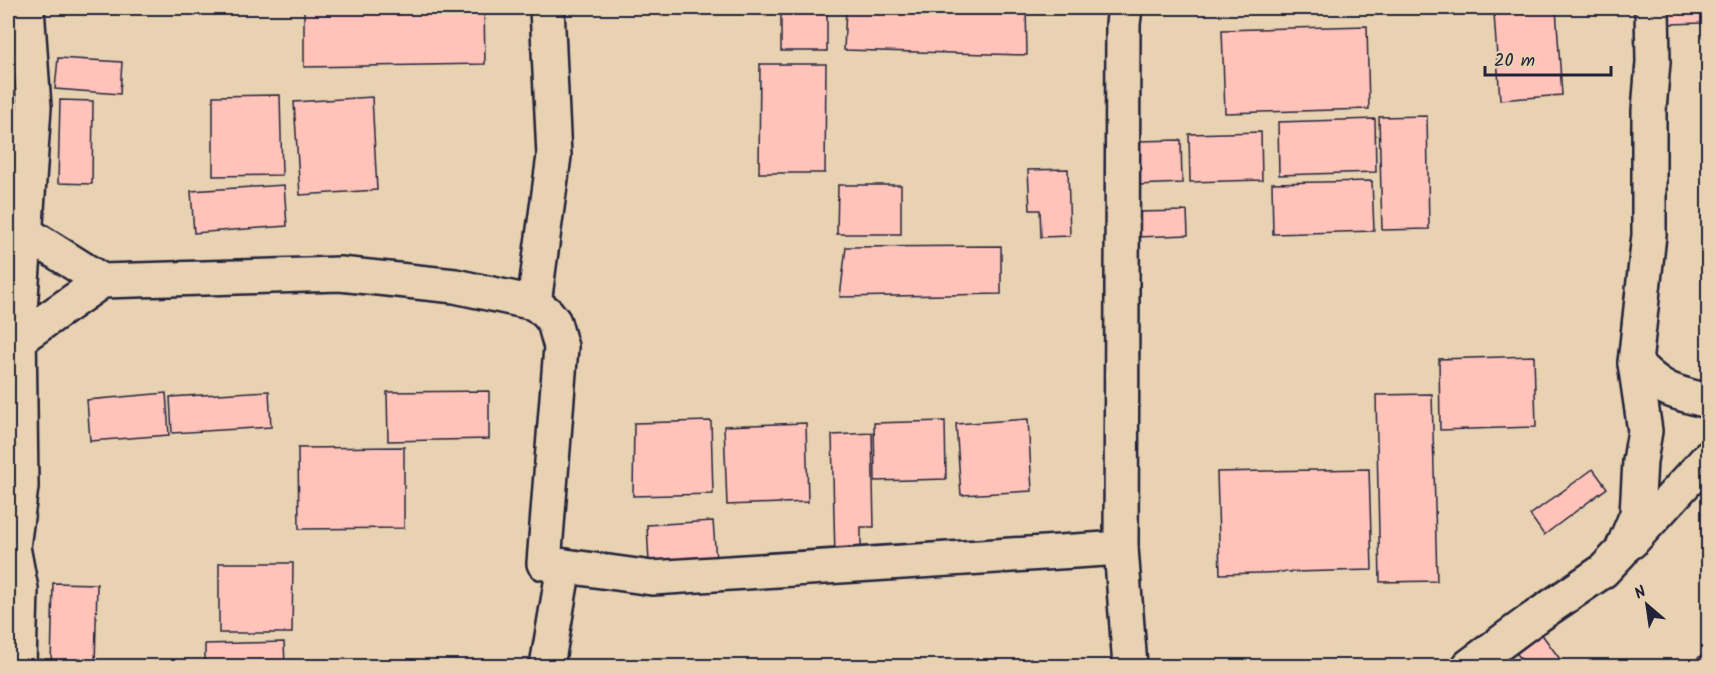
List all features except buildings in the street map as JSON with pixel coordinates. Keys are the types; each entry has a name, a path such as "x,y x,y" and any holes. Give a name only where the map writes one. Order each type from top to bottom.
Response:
{"street":[{"path":"19,666 13,547 21,487 20,339 34,107 27,8"},
{"path":"534,303 554,156 547,8"},
{"path":"1125,8 1121,207 1121,548 1130,666"},
{"path":"1621,552 1637,514 1644,431 1635,363 1649,235 1652,8"},
{"path":"26,233 102,282"},
{"path":"20,339 102,282 339,274 455,286 534,303 554,322 561,347 544,563 652,578 1121,548"},
{"path":"1635,363 1649,378 1668,391 1708,401"},
{"path":"1469,666 1603,571 1708,458"},
{"path":"547,666 564,566"}]}
